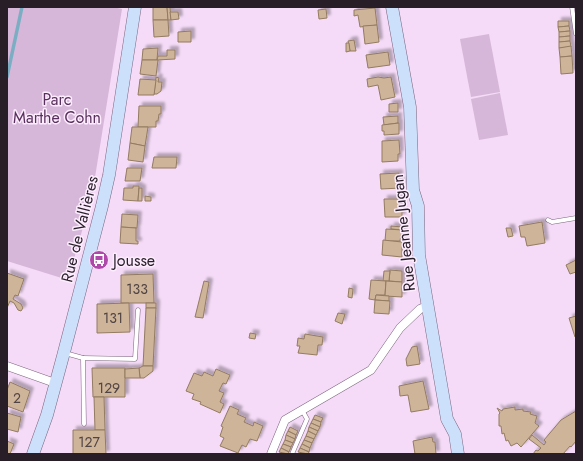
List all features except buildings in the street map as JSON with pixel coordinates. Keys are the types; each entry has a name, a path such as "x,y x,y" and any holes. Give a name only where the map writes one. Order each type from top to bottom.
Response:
{"main road":[{"name":"Rue de Vallières","path":"33,454 47,415 56,383 109,175 136,7"},
{"name":"Rue Jeanne Jugan","path":"392,7 410,106 413,190 418,206 419,255 426,306 448,419 455,434 458,454"}],"street":[{"path":"271,454 285,420 371,370 400,328 420,309 426,306"},
{"path":"7,366 56,383"}],"lane":[{"path":"572,7 576,34"},
{"path":"548,220 552,222 576,218"},
{"path":"64,353 84,358 135,359 138,310"},
{"path":"84,358 84,424"},
{"path":"292,454 307,419 302,410"}],"green space":[{"name":"Parc Marthe Cohn","path":"7,7 113,7 122,9 92,196 68,280 7,261"},
{"path":"489,34 500,92 471,97 460,39"},
{"path":"500,93 508,135 479,140 471,99"}],"waterway":[{"path":"7,77 22,7"}],"place":[{"name":"Jousse","path":"99,260"}]}
